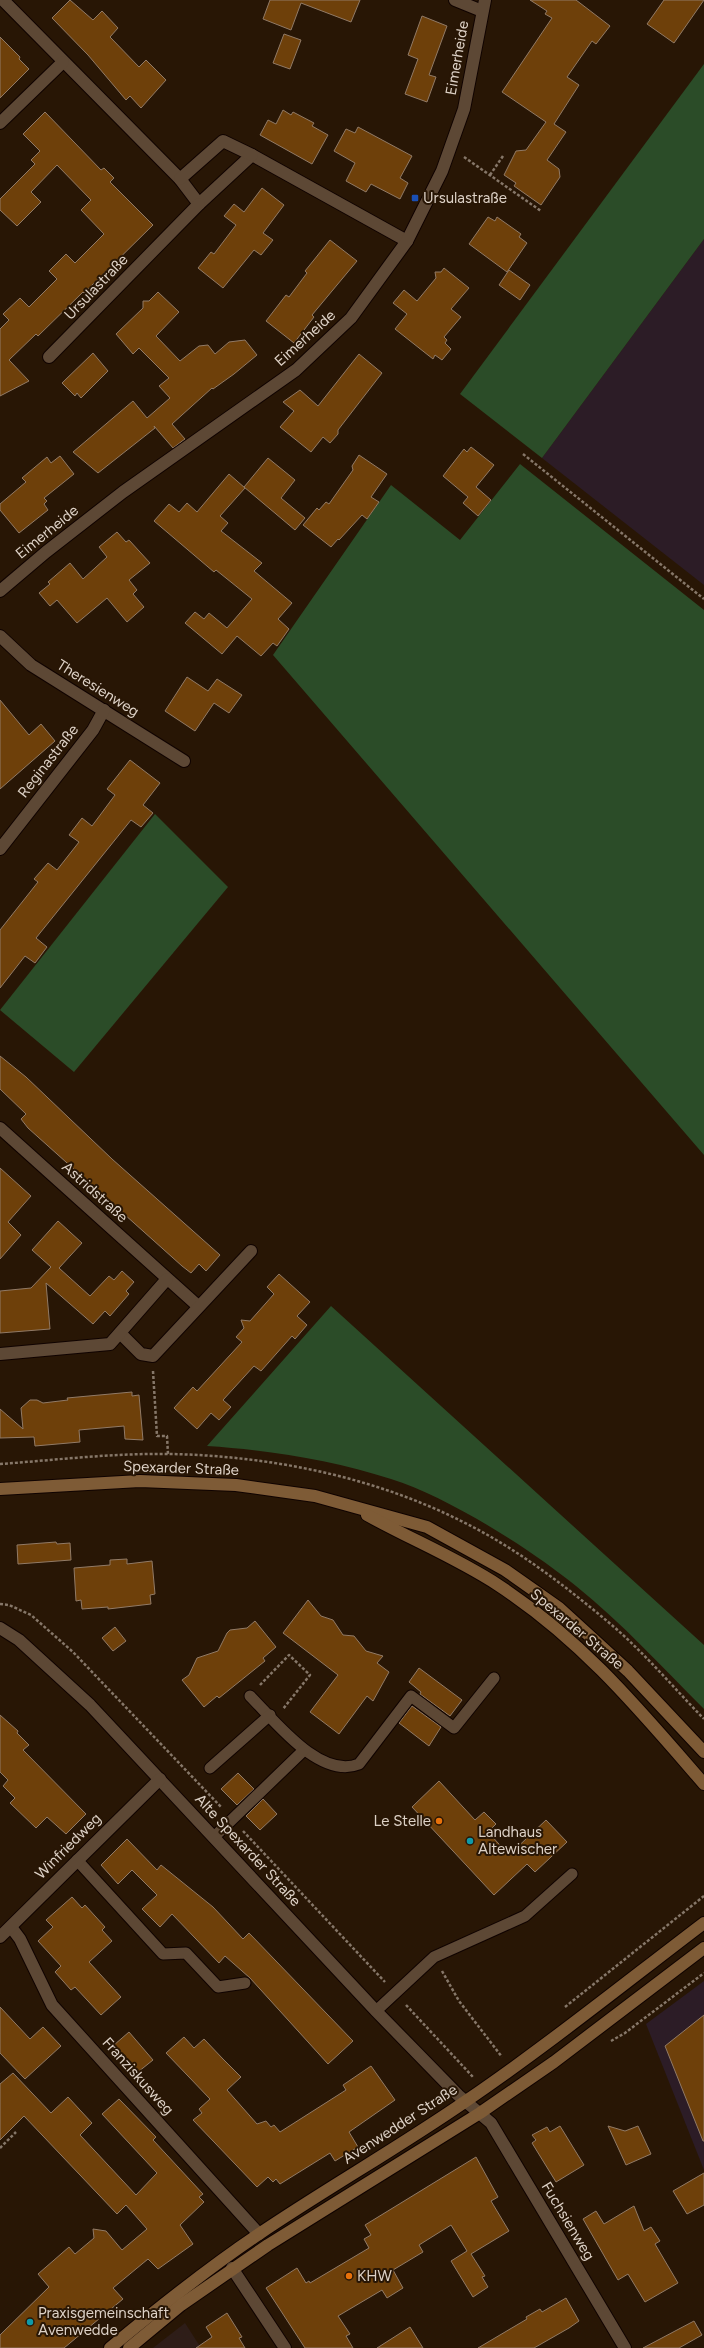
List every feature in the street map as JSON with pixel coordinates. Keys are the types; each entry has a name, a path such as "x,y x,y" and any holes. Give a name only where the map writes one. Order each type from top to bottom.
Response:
{"main road":[{"name":"Spexarder Straße","path":"0,1489 140,1481 202,1482 315,1496 428,1527 506,1570 559,1608 628,1671 704,1752"},
{"name":"Spexarder Straße","path":"358,1509 497,1585 544,1618 615,1682 704,1784"},
{"name":"Avenwedder Straße","path":"110,2348 169,2299 259,2234 466,2102 585,2016 704,1923"},
{"name":"Avenwedder Straße","path":"129,2348 181,2305 232,2268 350,2192 480,2113 554,2062 704,1948"}],"street":[{"path":"3,0 180,178 199,204"},
{"path":"455,0 483,5"},
{"name":"Eimerheide","path":"0,592 46,552 123,492 296,370 352,318 407,241 442,171 464,109 483,5"},
{"path":"0,123 63,62"},
{"path":"180,178 223,141 252,155 407,241"},
{"name":"Ursulastraße","path":"50,357 199,204 252,155"},
{"name":"Theresienweg","path":"0,636 31,665 184,761"},
{"name":"Reginastraße","path":"0,848 93,730 104,710"},
{"name":"Astridstraße","path":"0,1129 198,1306"},
{"path":"120,1333 141,1354 153,1356 198,1306 251,1251"},
{"path":"0,1354 110,1344 167,1279"},
{"name":"Alte Spexarder Straße","path":"0,1628 19,1640 90,1705 160,1778 376,2011 466,2102"},
{"name":"Winfriedweg","path":"0,1936 11,1927 160,1778"},
{"name":"Franziskusweg","path":"11,1927 20,1939 52,2005 259,2234"},
{"name":"Fuchsienweg","path":"466,2102 491,2123 624,2348"},
{"path":"232,2268 285,2348"}],"lane":[{"path":"250,1696 304,1750 337,1767 349,1768 359,1764 411,1696 454,1728 494,1678"},
{"path":"210,1768 272,1718"},
{"path":"214,1837 304,1750"},
{"path":"77,1860 163,1954 186,1953 218,1987 245,1984"},
{"path":"376,2011 434,1958 525,1916 572,1874"}],"path":[{"path":"449,151 463,156 540,211"},
{"path":"490,175 503,156"},
{"path":"523,454 704,599"},
{"path":"153,1356 157,1436 168,1436 168,1454"},
{"path":"0,1604 9,1605 31,1615 73,1652 233,1820 475,2079"},
{"path":"250,1696 289,1655 310,1674 272,1718"},
{"path":"434,1958 459,2001 502,2057"},
{"path":"0,2148 16,2132"}],"shaded area":[{"path":"704,239 704,585 542,458"},
{"path":"704,1981 704,2170 646,2024"},
{"path":"185,2323 201,2348 153,2348"}],"green space":[{"path":"704,64 704,239 542,458 460,394"},
{"path":"520,464 704,610 704,1155 273,655 391,485 460,540"},
{"path":"155,814 228,887 74,1072 0,1010"},
{"path":"331,1306 704,1645 704,1709 626,1630 576,1586 512,1540 462,1511 413,1487 346,1466 276,1453 207,1446"}],"building":[{"path":"70,0 93,20 102,11 118,28 110,37 139,67 146,60 166,80 141,108 130,96 126,100 88,55 52,18"},
{"path":"270,0 360,0 351,22 301,3 291,30 263,19"},
{"path":"530,0 576,0 610,26 596,44 592,41 567,77 579,85 554,124 566,132 547,160 559,169 560,177 541,205 514,186 516,183 504,175 516,151 526,150 546,122 502,92 552,18 545,14 547,11"},
{"path":"664,0 704,0 674,43 647,24"},
{"path":"422,16 447,26 429,75 436,77 427,102 405,94 418,59 408,55"},
{"path":"284,34 301,40 290,69 273,63"},
{"path":"0,37 20,57 19,59 29,69 0,98"},
{"path":"283,110 291,115 293,112 314,123 312,126 328,135 312,164 260,135 268,120 276,124"},
{"path":"45,112 101,170 104,168 114,178 110,182 153,225 84,293 83,292 38,336 36,334 9,360 29,381 0,396 0,329 9,320 3,314 20,298 29,307 57,279 49,271 66,254 75,263 104,234 81,210 91,200 57,165 31,192 41,202 17,226 0,210 0,199 35,164 31,160 40,151 23,134"},
{"path":"358,127 412,156 400,178 408,183 400,199 371,184 366,192 346,181 355,163 334,151 346,129 355,133"},
{"path":"262,188 284,205 263,233 273,240 261,255 254,250 223,288 198,268 211,252 214,254 236,225 224,216 234,204 244,212"},
{"path":"488,217 495,221 497,217 521,234 519,237 527,243 507,272 469,244"},
{"path":"330,240 357,261 312,315 314,317 294,343 266,321 286,295 289,297 307,273 305,271"},
{"path":"444,268 469,288 451,309 461,317 444,337 447,340 445,343 451,349 442,360 435,355 433,359 395,329 407,314 393,303 404,290 417,301 436,278 435,272 441,272"},
{"path":"509,270 530,285 520,300 499,285"},
{"path":"158,292 179,312 156,336 180,361 199,346 208,345 215,354 229,342 245,340 257,355 234,374 213,389 212,388 172,424 185,439 173,448 154,426 155,428 98,473 73,452 133,401 147,418 170,398 159,386 169,378 139,348 133,354 116,334 143,308 143,301 149,301"},
{"path":"93,353 108,371 81,398 77,393 75,396 62,383"},
{"path":"359,354 382,373 338,430 338,434 330,443 323,437 311,452 280,427 294,411 283,402 300,390 318,406"},
{"path":"471,447 494,465 476,487 491,500 478,516 463,503 468,497 443,476 464,449 467,452"},
{"path":"359,455 387,474 371,497 379,502 367,519 362,515 331,547 303,525 317,508 319,510 326,502 329,504 353,470 352,466"},
{"path":"60,456 74,474 44,498 47,501 44,504 48,510 19,533 0,510 0,504 26,482 22,478 47,457 51,463"},
{"path":"268,458 295,480 281,498 305,518 295,530 244,487"},
{"path":"229,474 245,488 220,516 228,523 221,531 262,563 254,571 292,603 278,619 289,629 277,646 273,643 261,656 237,636 222,654 185,623 195,612 204,619 209,613 227,628 252,599 216,570 214,572 154,521 169,504 179,512 187,503 197,512"},
{"path":"117,532 126,542 129,540 150,563 129,580 137,590 133,594 144,607 127,622 107,598 77,623 57,600 50,606 39,593 50,584 48,582 70,563 83,579 107,557 99,547"},
{"path":"187,677 208,691 217,679 242,695 229,713 214,703 195,731 165,711"},
{"path":"0,700 29,735 41,724 55,741 0,789"},
{"path":"130,760 160,783 143,805 153,813 141,827 131,820 36,938 47,947 35,963 25,956 0,988 0,930 38,882 34,879 48,863 57,870 79,842 69,835 82,818 92,826 115,795 107,789"},
{"path":"0,1056 26,1077 112,1159 220,1255 206,1271 199,1264 191,1273 182,1266 28,1128 21,1119 26,1114 0,1089"},
{"path":"0,1168 31,1196 8,1222 21,1235 0,1259"},
{"path":"58,1221 82,1243 59,1268 90,1296 109,1276 114,1280 122,1271 134,1282 126,1291 129,1294 110,1316 105,1311 93,1324 46,1283 50,1329 0,1333 0,1291 31,1288 51,1267 32,1250"},
{"path":"279,1274 310,1302 297,1316 307,1325 295,1339 292,1336 261,1371 254,1366 223,1400 231,1407 219,1420 211,1413 197,1429 174,1408 193,1387 197,1391 242,1342 236,1337 244,1328 241,1320 250,1321 274,1294 267,1287"},
{"path":"132,1392 132,1396 139,1395 143,1440 125,1439 124,1426 79,1430 80,1442 35,1446 34,1437 0,1438 0,1409 23,1429 21,1408 30,1400 37,1400 43,1403 68,1400 67,1398"},
{"path":"56,1542 57,1544 70,1543 71,1560 18,1564 17,1545"},
{"path":"127,1559 127,1564 152,1561 155,1594 150,1595 151,1604 108,1609 108,1607 82,1609 81,1600 76,1601 74,1568 110,1565 110,1560"},
{"path":"308,1600 321,1616 333,1620 343,1635 354,1636 366,1651 383,1656 377,1663 389,1672 373,1701 367,1696 339,1734 310,1712 338,1675 283,1633"},
{"path":"255,1621 276,1647 263,1658 265,1661 219,1698 217,1696 204,1707 182,1680 189,1675 197,1658 218,1651 230,1630 247,1628"},
{"path":"115,1627 126,1641 113,1651 102,1638"},
{"path":"419,1668 462,1700 450,1716 420,1694 421,1692 409,1682"},
{"path":"412,1706 441,1727 429,1746 399,1723"},
{"path":"0,1715 18,1731 17,1733 29,1745 23,1750 86,1814 66,1834 47,1817 36,1828 10,1803 15,1798 3,1786 8,1780 0,1772"},
{"path":"238,1773 254,1789 237,1805 221,1789"},
{"name":"Landhaus Altewischer","path":"439,1781 475,1820 484,1812 496,1824 488,1832 509,1855 546,1820 567,1842 535,1872 527,1864 494,1895 412,1807"},
{"path":"263,1799 277,1814 260,1830 246,1816"},
{"path":"127,1839 157,1870 161,1865 213,1907 243,1939 249,1933 353,2041 328,2064 250,1978 225,1956 219,1963 172,1914 160,1927 142,1909 157,1895 132,1870 118,1884 101,1865"},
{"path":"72,1897 82,1908 85,1905 105,1927 102,1930 112,1941 89,1962 121,1997 101,2015 75,1987 71,1990 55,1972 61,1966 38,1941 53,1927 46,1920"},
{"path":"0,2007 30,2039 43,2027 61,2046 25,2079 0,2053"},
{"path":"704,2015 704,2141 703,2141 665,2046"},
{"path":"129,2032 153,2060 138,2072 114,2045"},
{"path":"184,2037 194,2048 204,2039 241,2077 227,2090 257,2124 266,2121 271,2127 274,2125 280,2132 346,2090 343,2085 371,2066 395,2100 349,2132 358,2147 335,2161 330,2153 280,2184 276,2179 273,2182 268,2177 257,2187 193,2120 202,2113 199,2109 210,2099 166,2053"},
{"path":"13,2073 51,2113 68,2097 92,2123 80,2135 136,2195 157,2173 102,2114 119,2099 156,2137 153,2140 203,2194 199,2197 204,2202 180,2225 193,2244 158,2269 148,2259 113,2288 123,2299 64,2348 0,2348 0,2335 49,2287 38,2274 69,2247 75,2254 94,2238 93,2229 106,2231 122,2250 147,2229 126,2205 117,2214 24,2116 0,2140 0,2084"},
{"path":"560,2126 584,2165 556,2182 532,2143 536,2140 532,2135 547,2127 550,2132"},
{"path":"608,2126 625,2131 638,2126 651,2154 626,2165"},
{"path":"476,2157 498,2197 491,2201 509,2231 471,2254 485,2276 482,2277 488,2287 473,2297 451,2261 467,2251 451,2225 419,2245 423,2252 393,2270 403,2288 387,2298 382,2290 338,2316 350,2334 346,2336 353,2348 305,2348 266,2288 297,2268 306,2283 309,2281 310,2283 369,2248 364,2239 371,2235 365,2225"},
{"path":"704,2173 704,2205 687,2214 673,2191"},
{"path":"634,2206 644,2231 651,2227 660,2241 655,2244 678,2283 645,2302 628,2274 618,2280 583,2219 596,2211 604,2224"},
{"path":"566,2298 579,2321 534,2348 478,2348 527,2319 526,2317 540,2309 542,2312"},
{"path":"227,2313 242,2337 239,2338 245,2348 196,2348 212,2337 206,2327"},
{"path":"694,2321 702,2335 679,2348 643,2348"},
{"path":"410,2327 423,2348 377,2348"}],"place":[{"name":"Ursulastraße","path":"415,198"},
{"name":"Le Stelle","path":"439,1821"},
{"name":"Landhaus Altewischer","path":"470,1841"},
{"name":"KHW","path":"349,2276"},
{"name":"Praxisgemeinschaft Avenwedde","path":"30,2322"}]}
